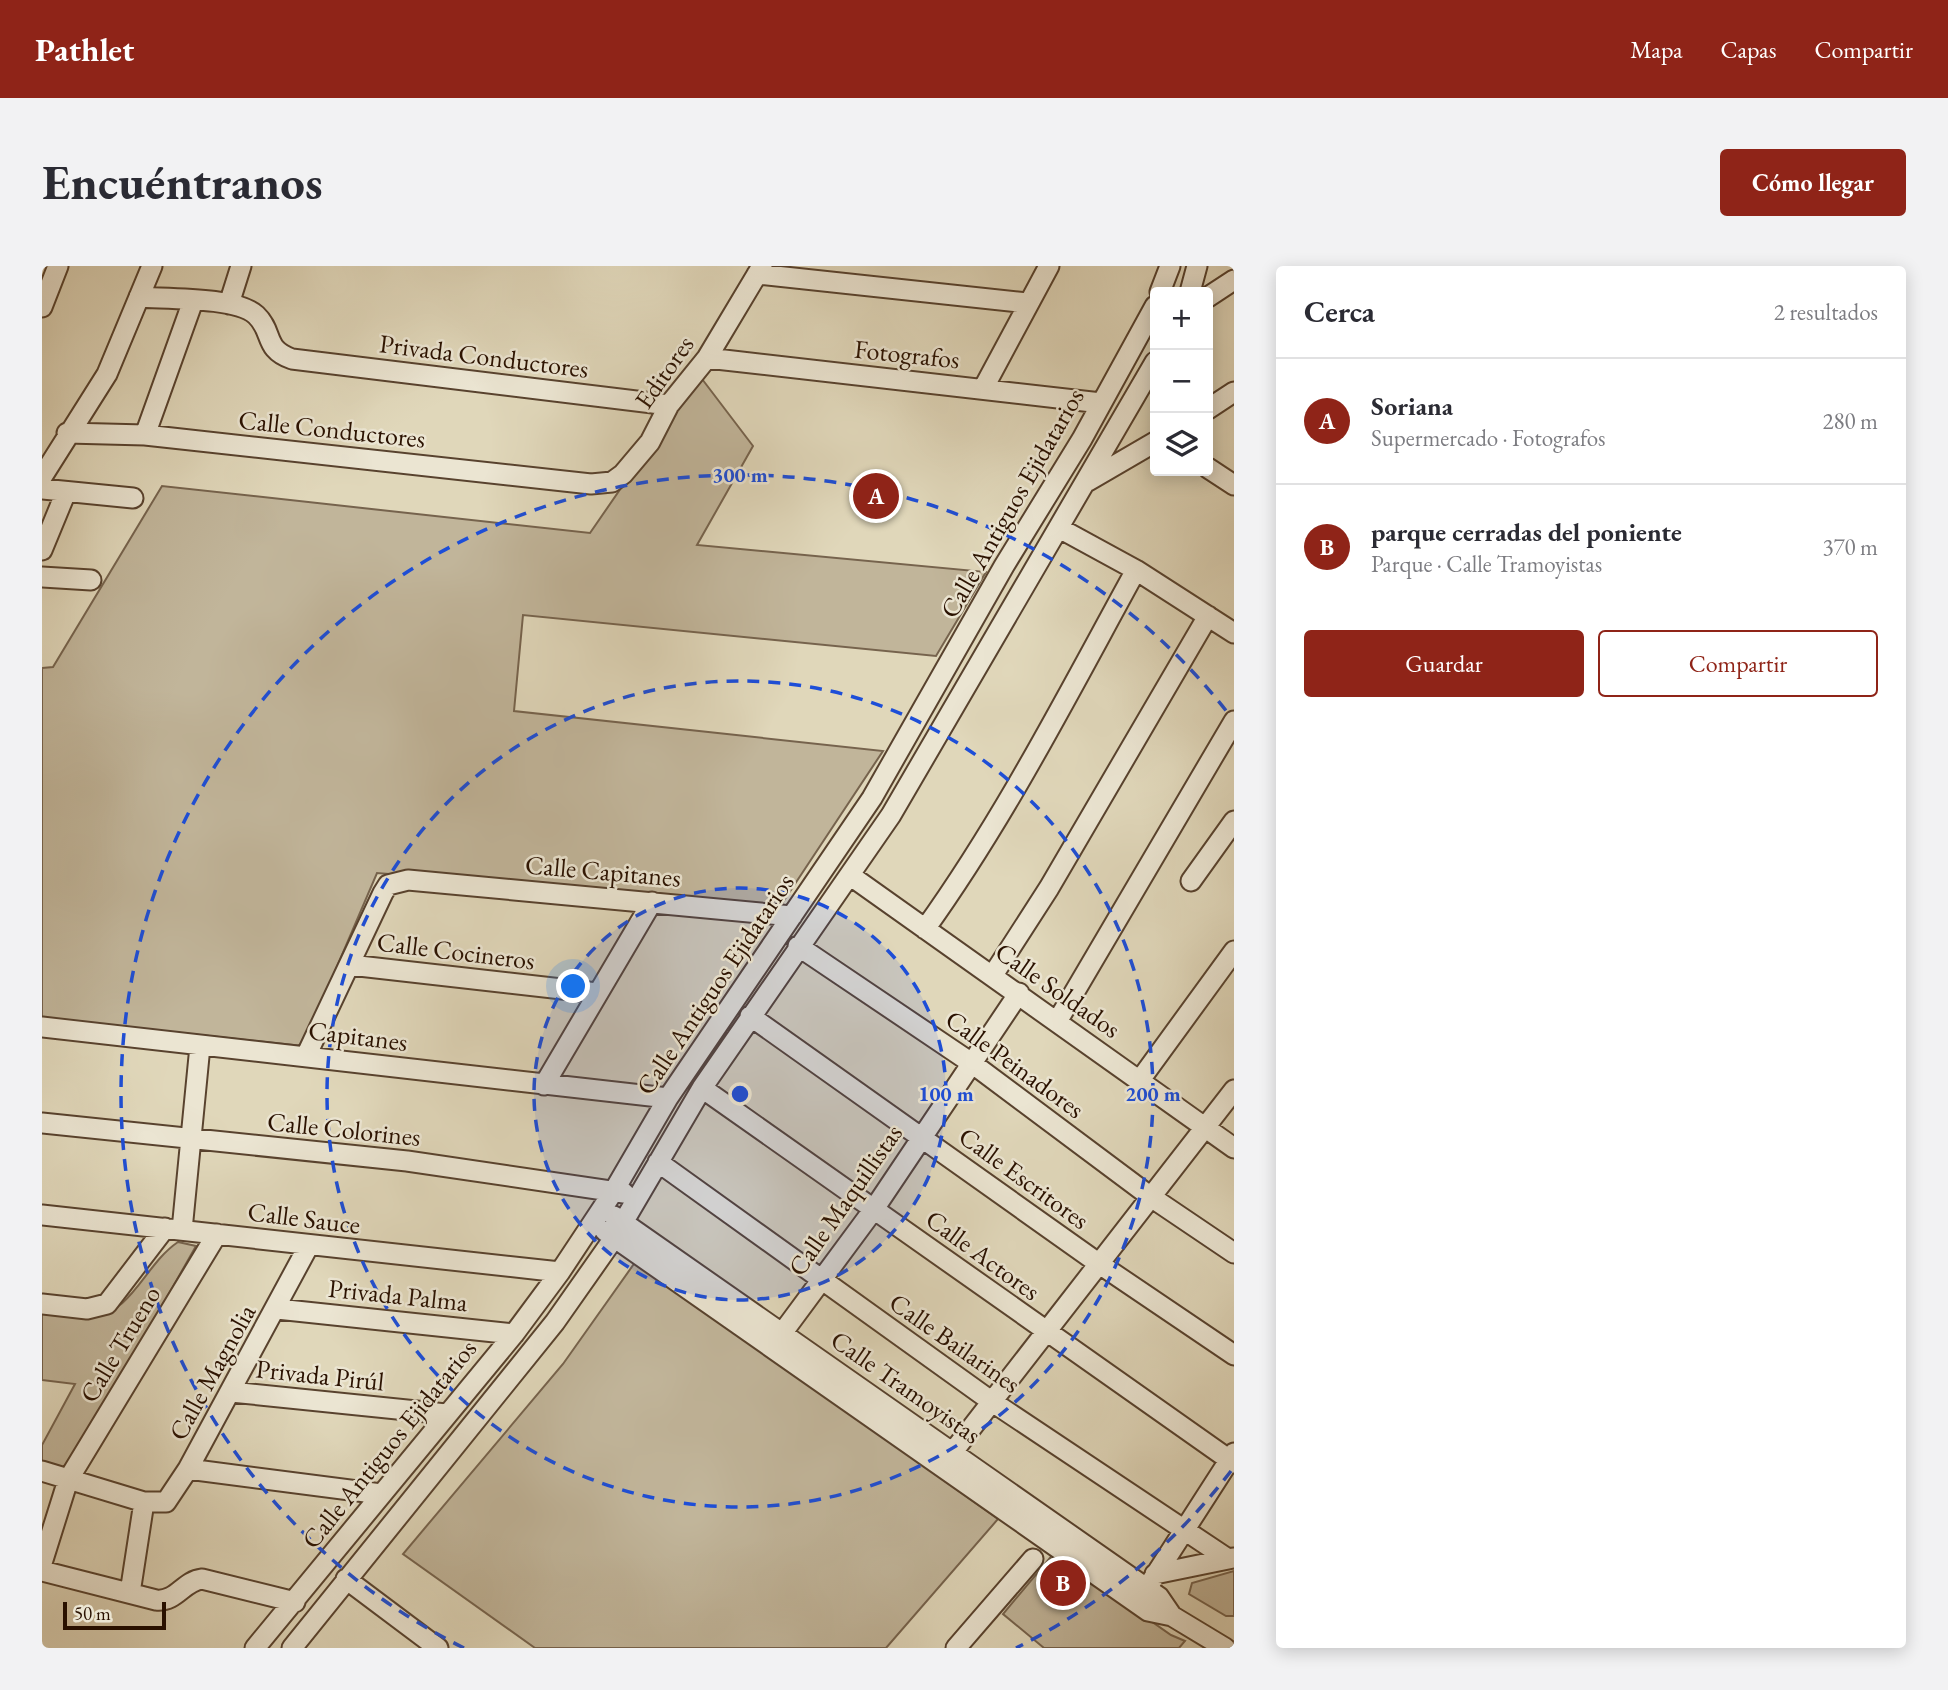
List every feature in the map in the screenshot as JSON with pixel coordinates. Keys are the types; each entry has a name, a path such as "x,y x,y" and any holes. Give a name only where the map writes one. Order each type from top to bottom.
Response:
{"street":[{"path":"42,307 58,266"},
{"path":"42,477 67,433 107,374 152,266"},
{"path":"139,297 229,304 241,266"},
{"path":"983,389 1049,266"},
{"path":"1162,287 1170,266"},
{"path":"1191,287 1197,266"},
{"path":"759,270 1027,303"},
{"name":"Editores","path":"591,484 612,482 623,474 650,442 670,405 707,358 759,270"},
{"path":"1213,294 1234,280"},
{"path":"145,435 193,301"},
{"name":"Privada Conductores","path":"229,304 256,315 272,348 292,359 670,405"},
{"name":"Calle Antiguos Ejidatarios","path":"255,1648 514,1334 560,1272 615,1189 668,1098 872,798 1150,315"},
{"name":"Fotografos","path":"707,358 1101,403"},
{"name":"Calle Antiguos Ejidatarios","path":"295,1647 346,1579 555,1322 618,1230 702,1088 798,946 851,876 891,816 1027,577 1087,482 1150,371"},
{"path":"1213,406 1234,392"},
{"name":"Calle Conductores","path":"67,433 145,435 591,484"},
{"path":"1087,482 1150,445"},
{"path":"1213,471 1234,485"},
{"path":"42,489 133,498"},
{"path":"42,550 66,492"},
{"path":"1059,528 1136,570 1234,633"},
{"path":"925,929 969,867 1009,802 1136,570"},
{"path":"42,577 90,580"},
{"path":"993,975 1049,888 1208,616"},
{"path":"1058,1020 1234,721"},
{"path":"1191,881 1234,821"},
{"name":"Calle Soldados","path":"851,876 1058,1020 1234,1148"},
{"name":"Calle Capitanes","path":"350,965 388,885 408,880 792,916"},
{"path":"544,1085 652,902"},
{"name":"Calle Peinadores","path":"798,946 973,1064 1151,1197 1234,1253"},
{"path":"1140,1080 1234,951"},
{"path":"306,1056 350,965"},
{"name":"Calle Cocineros","path":"350,965 597,993"},
{"name":"Calle Maquillistas","path":"783,1332 874,1209 1019,993"},
{"name":"Calle Escritores","path":"750,1016 1098,1263 1234,1355"},
{"name":"Capitanes","path":"42,1027 668,1098"},
{"path":"42,1304 87,1309 107,1304 173,1229 190,1139 200,1046"},
{"name":"Calle Actores","path":"702,1088 1044,1332 1232,1459"},
{"path":"952,1452 1234,1090"},
{"name":"Calle Colorines","path":"42,1123 407,1161 615,1189 638,1198"},
{"name":"Calle Bailarines","path":"658,1162 991,1401 1184,1531 1231,1558"},
{"name":"Calle Tramoyistas","path":"598,1214 1159,1597 1172,1616 1197,1641 1225,1648"},
{"name":"Calle Sauce","path":"42,1215 560,1272"},
{"name":"Calle Tramoyistas","path":"618,1230 783,1332 1146,1589"},
{"name":"Calle Trueno","path":"42,1563 68,1480 217,1234"},
{"name":"Calle Magnolia","path":"144,1502 166,1502 188,1469 277,1309 309,1245"},
{"name":"Privada Palma","path":"277,1309 514,1334"},
{"name":"Privada Pirúl","path":"231,1392 446,1414"},
{"path":"1146,1589 1232,1459"},
{"path":"188,1469 381,1494"},
{"path":"42,1471 144,1502 130,1593"},
{"path":"1146,1589 1231,1558"},
{"path":"956,1648 1033,1559"},
{"path":"42,1571 164,1601 202,1579 295,1602"},
{"path":"346,1579 438,1648"}],"shaded area":[{"path":"699,375 753,446 697,545 986,572 936,656 523,615 514,711 883,751 781,905 377,873 303,1046 42,1018 42,668 53,667 162,486 590,533"},
{"path":"178,1242 196,1246 68,1472 42,1466 42,1445 75,1384 42,1380 42,1313 73,1317 105,1314 128,1298 156,1263"},
{"path":"636,1261 998,1519 886,1648 535,1648 403,1554 563,1364"},
{"path":"1054,1553 1171,1635 1185,1641 1179,1648 1044,1648 1003,1614"},
{"path":"1234,1571 1234,1616 1226,1616 1189,1594 1192,1583"}],"place":[{"name":"Soriana","path":"876,496"},
{"name":"parque cerradas del poniente","path":"1063,1583"}]}
